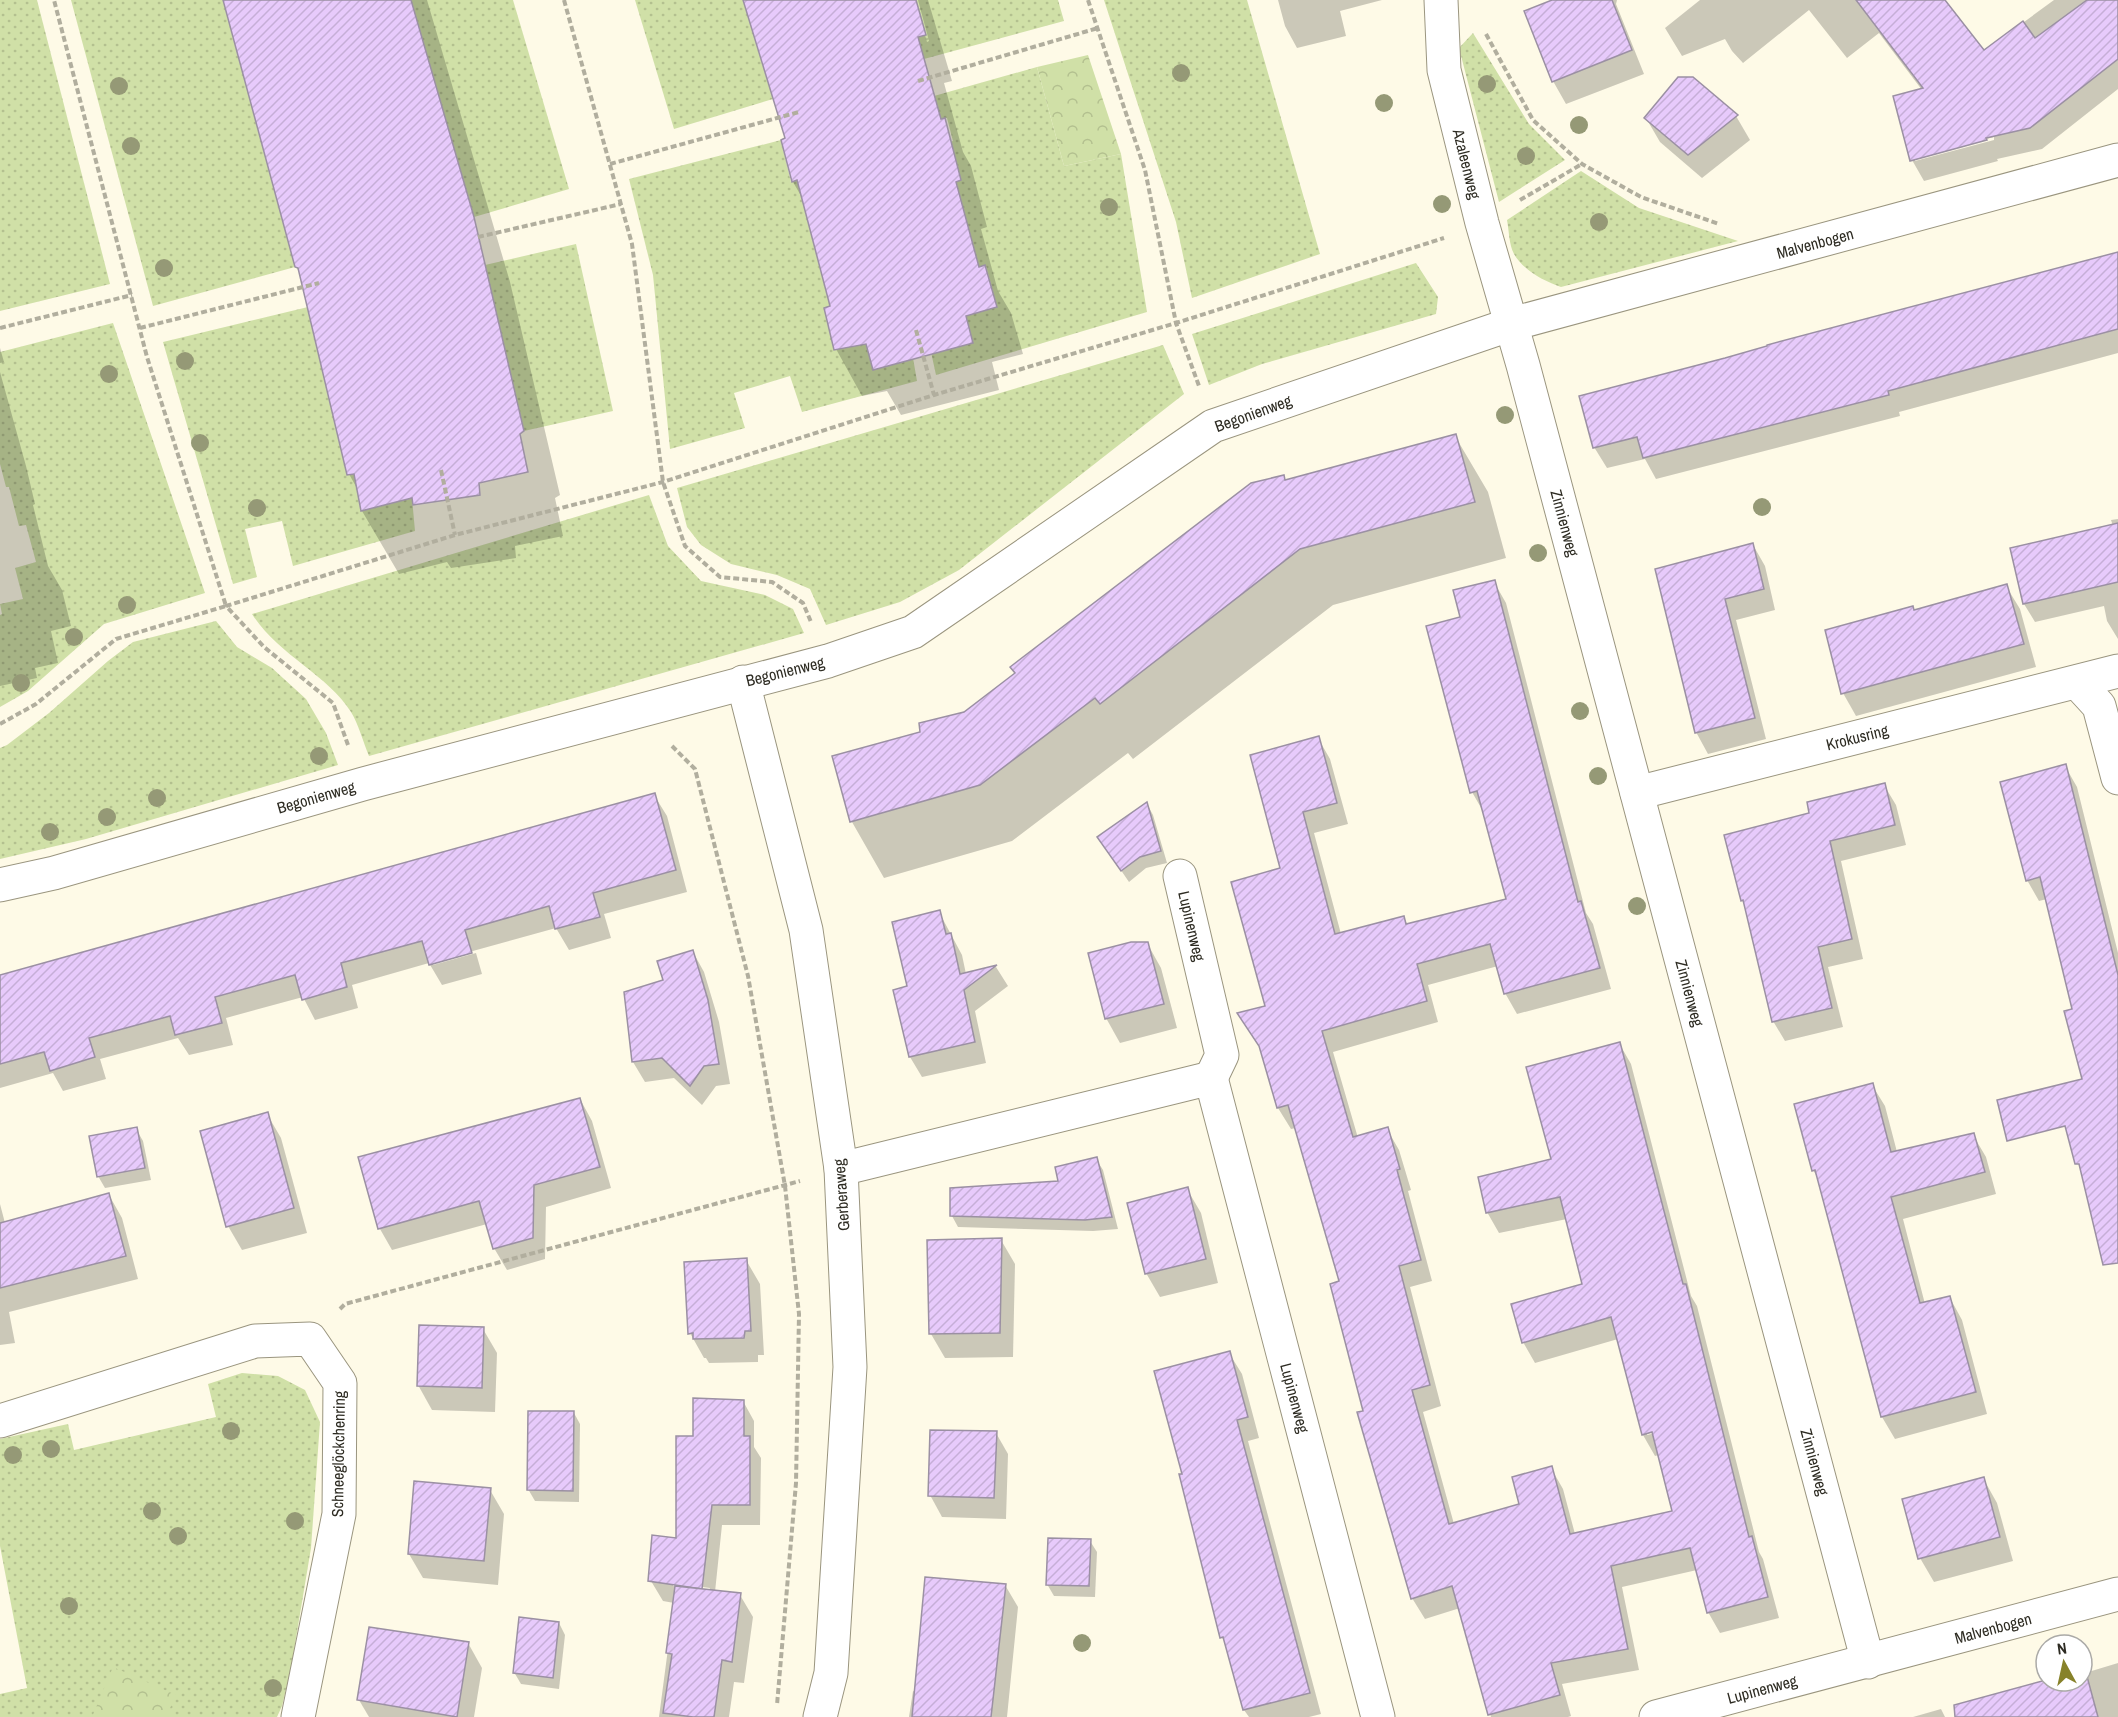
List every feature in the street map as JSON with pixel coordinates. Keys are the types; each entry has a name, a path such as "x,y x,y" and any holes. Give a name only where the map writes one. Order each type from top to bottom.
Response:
{"street":[{"name":"Azaleenweg","path":"1441,0 1444,70 1482,223 1512,324"},
{"name":"Malvenbogen","path":"1512,324 2118,160"},
{"name":"Begonienweg","path":"0,885 54,873 363,783 828,661 913,632 1213,426 1512,324"},
{"name":"Zinnienweg","path":"1512,324 1868,1662"},
{"name":"Krokusring","path":"1637,793 2118,670"},
{"name":"Gerberaweg","path":"743,682 806,930 841,1169 850,1367 831,1673 820,1717"},
{"path":"2078,682 2099,706 2118,778"},
{"name":"Lupinenweg","path":"1180,876 1222,1055 1211,1078 1378,1717"},
{"path":"841,1169 1211,1078"},
{"path":"0,1421 255,1341 310,1339"},
{"name":"Schneeglöckchenring","path":"297,1717 339,1514 340,1383 310,1339"},
{"name":"Malvenbogen","path":"1868,1662 2118,1594"},
{"name":"Lupinenweg","path":"1656,1717 1868,1662"}],"path":[{"path":"54,0 140,328 226,606 264,648 333,703 363,783"},
{"path":"564,0 632,244 663,482 685,546 720,577 772,582 803,603 828,661"},
{"path":"1088,0 1145,170 1176,323 1213,426"},
{"path":"918,81 1098,28"},
{"path":"1484,29 1533,120 1582,164 1641,197 1728,227"},
{"path":"610,164 799,111"},
{"path":"0,724 36,704 116,639 455,535 663,482 934,395 1176,323 1446,237 1482,223 1582,164"},
{"path":"478,237 621,204"},
{"path":"140,328 319,283"},
{"path":"0,328 132,295"},
{"path":"916,330 934,395"},
{"path":"441,470 455,535"},
{"path":"664,745 672,746 695,769 710,822 748,976 785,1186 800,1314 796,1483 777,1707"},
{"path":"310,1339 345,1304 841,1169"}],"green space":[{"path":"0,0 37,0 110,284 0,311"},
{"path":"71,0 223,0 295,267 153,306"},
{"path":"410,0 513,0 569,189 474,217"},
{"path":"635,0 743,0 773,99 674,129"},
{"path":"916,0 1058,0 1064,21 924,59 918,37 926,34"},
{"path":"1104,0 1247,0 1320,254 1192,298 1176,222"},
{"path":"1473,33 1529,124 1565,160 1499,202 1459,48"},
{"path":"1088,55 1121,154 1064,166 1037,67"},
{"path":"1037,67 1064,166 1121,154 1147,312 936,375 931,352 973,343 966,316 997,307 986,266 979,267 952,183 961,180 960,177 956,178 946,143 953,141 947,118 940,119 934,96"},
{"path":"781,140 791,182 797,180 830,306 824,308 834,349 866,344 873,369 913,358 917,381 802,412 790,376 734,393 745,428 670,449 653,275 629,179"},
{"path":"1581,171 1639,208 1738,241 1561,287 1548,282 1535,275 1514,254 1507,220"},
{"path":"576,244 613,411 524,431 485,265"},
{"path":"1416,263 1438,297 1436,314 1262,364 1209,385 1192,334"},
{"path":"308,307 348,475 354,474 361,511 412,498 415,531 293,566 282,521 245,529 257,577 233,584 163,342"},
{"path":"113,323 205,593 104,624 28,691 0,707 0,615 2,614 0,604 23,599 15,568 36,562 26,525 19,526 9,487 6,487 0,464 0,352"},
{"path":"1163,345 1184,394 959,570 900,602 826,625 810,589 777,575 731,564 701,545 687,527 677,488"},
{"path":"649,495 668,546 701,581 765,595 793,609 804,633 369,756 354,717 341,699 329,686 275,641 252,614"},
{"path":"216,621 237,647 272,668 306,699 326,733 338,765 86,839 0,859 0,748 49,713 133,642"},
{"path":"242,1373 278,1376 305,1390 320,1422 311,1548 291,1668 277,1717 0,1717 0,1694 27,1688 0,1546 0,1439 68,1424 74,1450 216,1417 208,1384"},
{"path":"113,1667 176,1695 166,1717 92,1717"}],"building":[{"path":"223,0 411,0 474,217 524,431 520,434 528,472 479,483 480,495 413,505 412,498 361,511 354,474 347,475 298,268 295,267"},
{"path":"743,0 916,0 926,35 918,37 941,119 945,118 961,180 956,182 979,267 985,265 997,307 966,316 973,343 873,370 866,344 834,350 824,308 830,306 797,180 792,182 781,140 785,138"},
{"path":"1552,0 1612,0 1632,50 1552,82 1524,11"},
{"path":"1856,0 1945,0 1984,50 2023,21 2035,38 2087,0 2118,0 2118,59 2030,128 1986,138 1987,140 1910,161 1893,96 1923,88"},
{"path":"1678,77 1693,77 1738,115 1688,155 1644,118"},
{"path":"2118,252 2118,329 1888,391 1889,395 1643,458 1637,437 1593,448 1579,396"},
{"path":"1456,434 1475,502 1300,549 1100,704 1095,698 980,785 850,822 832,756 920,732 919,723 964,712 1015,673 1010,667 1251,483 1284,475 1285,480"},
{"path":"2118,523 2118,582 2023,604 2010,548"},
{"path":"1753,543 1764,589 1725,599 1755,718 1695,733 1655,569"},
{"path":"1495,580 1578,902 1581,901 1600,968 1504,994 1490,944 1417,964 1427,1001 1322,1031 1353,1137 1388,1127 1400,1169 1397,1170 1421,1260 1399,1266 1430,1385 1412,1390 1449,1524 1519,1504 1512,1477 1552,1466 1570,1534 1672,1511 1652,1432 1642,1435 1611,1317 1522,1343 1511,1304 1582,1284 1560,1197 1486,1213 1478,1177 1551,1159 1526,1067 1620,1042 1683,1284 1686,1284 1749,1537 1752,1536 1768,1597 1707,1613 1690,1548 1611,1566 1628,1649 1551,1663 1560,1695 1488,1715 1452,1586 1411,1599 1357,1412 1363,1411 1330,1284 1339,1281 1288,1105 1277,1108 1259,1046 1237,1013 1265,1006 1231,882 1280,868 1250,755 1319,736 1337,803 1303,812 1335,934 1404,916 1406,924 1506,899 1477,791 1470,793 1426,626 1460,617 1453,590"},
{"path":"2007,584 2024,644 1841,694 1825,630 1913,606 1914,610"},
{"path":"2066,764 2118,975 2118,1263 2103,1265 2079,1164 2075,1164 2065,1126 2007,1141 1997,1100 2082,1079 2064,1011 2072,1009 2040,877 2026,881 2000,782"},
{"path":"1885,783 1895,825 1830,841 1852,939 1818,947 1832,1008 1772,1022 1743,900 1741,901 1724,835 1809,813 1807,802"},
{"path":"655,793 676,870 593,893 600,917 555,929 549,906 465,930 472,953 429,965 422,941 341,963 347,987 302,1000 295,975 215,997 222,1023 175,1035 170,1016 89,1038 95,1057 50,1071 44,1052 0,1064 0,975"},
{"path":"1147,802 1161,851 1140,857 1121,871 1097,837"},
{"path":"940,910 946,934 951,933 960,974 997,965 964,990 975,1042 909,1057 893,990 907,986 892,922"},
{"path":"1131,942 1148,942 1164,1004 1105,1019 1088,953"},
{"path":"693,950 708,1000 719,1064 704,1066 690,1086 662,1058 632,1062 624,992 663,980 657,961"},
{"path":"1873,1083 1891,1152 1974,1133 1985,1172 1891,1197 1920,1303 1950,1296 1976,1392 1881,1417 1815,1170 1812,1171 1794,1104"},
{"path":"580,1098 600,1167 534,1185 533,1238 493,1249 479,1201 378,1229 358,1157"},
{"path":"268,1112 294,1208 226,1227 200,1131"},
{"path":"137,1127 145,1168 97,1177 89,1136"},
{"path":"1097,1157 1112,1217 1085,1220 950,1216 950,1188 1058,1181 1055,1167"},
{"path":"1188,1187 1206,1259 1145,1274 1127,1203"},
{"path":"109,1193 126,1256 0,1288 0,1223"},
{"path":"1002,1238 1000,1333 929,1334 927,1240"},
{"path":"747,1258 751,1331 745,1331 744,1338 693,1339 693,1333 688,1334 684,1262"},
{"path":"419,1325 484,1327 482,1388 417,1386"},
{"path":"1230,1351 1248,1417 1237,1420 1310,1693 1243,1710 1223,1637 1220,1638 1179,1474 1182,1474 1154,1371"},
{"path":"693,1398 744,1400 744,1436 750,1436 750,1505 712,1505 702,1589 648,1581 652,1535 676,1538 676,1436 693,1436"},
{"path":"528,1411 574,1411 573,1491 527,1490"},
{"path":"930,1430 997,1431 994,1498 928,1496"},
{"path":"1984,1477 2000,1537 1918,1559 1902,1499"},
{"path":"414,1481 491,1488 484,1561 408,1554"},
{"path":"1048,1538 1091,1539 1089,1586 1046,1585"},
{"path":"925,1577 1006,1584 991,1717 912,1717"},
{"path":"675,1586 741,1593 732,1662 722,1660 714,1717 663,1713 672,1654 666,1653"},
{"path":"519,1617 559,1622 553,1678 513,1673"},
{"path":"369,1627 469,1642 457,1717 357,1700"},
{"path":"2034,1683 2034,1693 2092,1693 2098,1717 1955,1717 1954,1705"}]}
